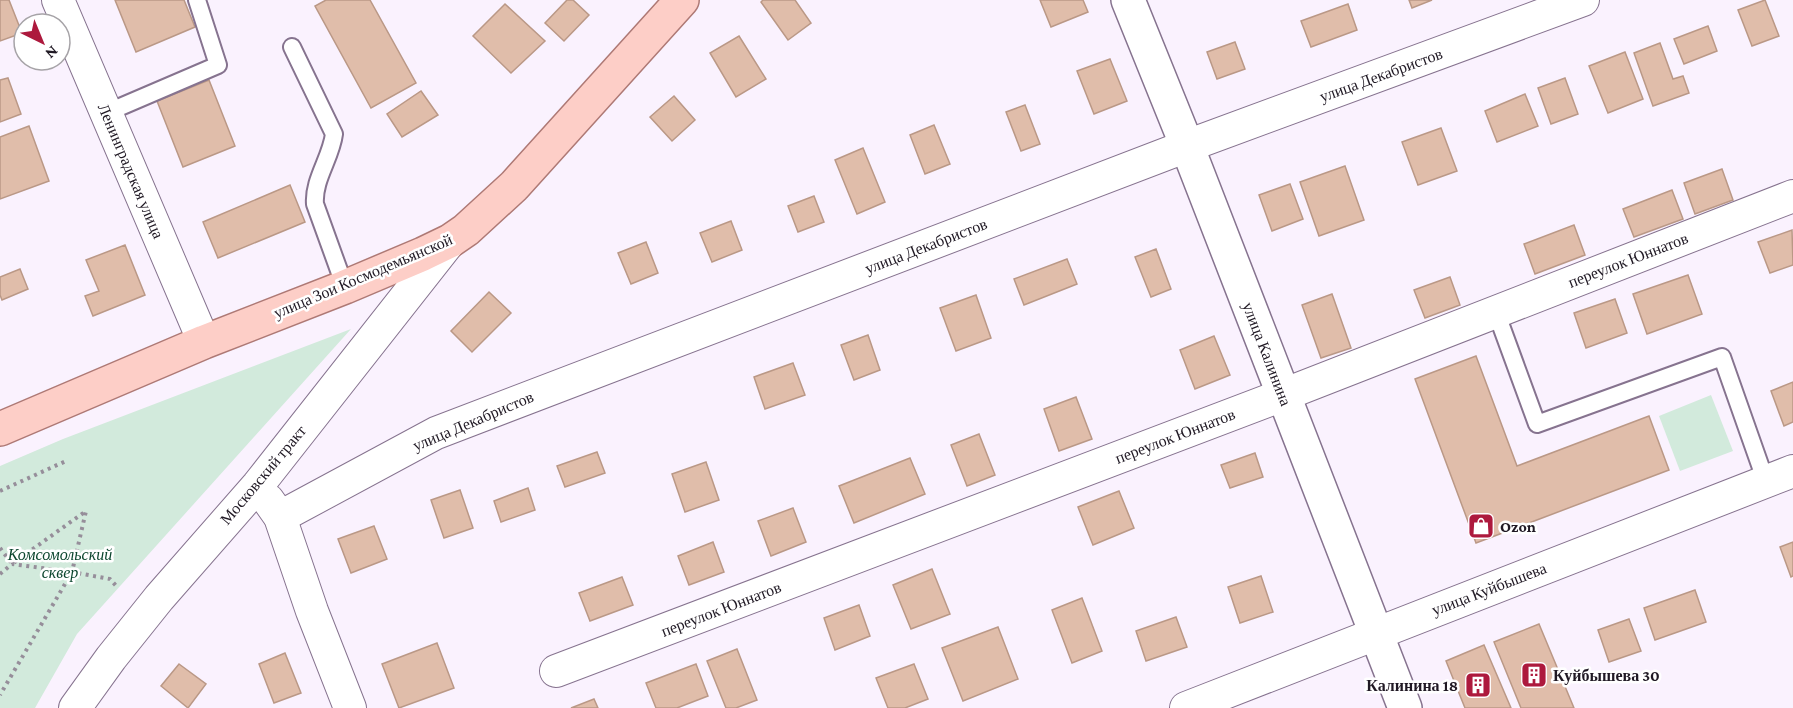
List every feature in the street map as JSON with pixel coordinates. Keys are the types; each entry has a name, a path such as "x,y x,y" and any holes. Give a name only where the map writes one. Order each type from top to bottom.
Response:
{"main road":[{"name":"улица Зои Космодемьянской","path":"0,429 204,342 345,287 450,241 466,230 514,186 682,0"}],"street":[{"name":"Ленинградская улица","path":"58,0 204,342"},
{"name":"улица Калинина","path":"1128,0 1405,708"},
{"name":"улица Декабристов","path":"280,517 436,433 1187,146 1583,0"},
{"name":"переулок Юннатов","path":"556,671 1283,395 1793,196"},
{"name":"Московский тракт","path":"75,708 159,598 258,485 450,241"},
{"name":"улица Куйбышева","path":"1186,708 1780,476"},
{"path":"258,485 280,517 312,611 350,708"}],"lane":[{"path":"106,113 218,65 197,0"},
{"path":"292,47 334,134 333,144 314,194 315,204 345,287"},
{"path":"1496,312 1537,424 1722,357 1780,476"}],"path":[{"path":"0,491 66,461"},
{"path":"0,573 86,511 72,572 0,695"},
{"path":"0,548 12,564 110,579 118,588"}],"green space":[{"name":"Комсомольский сквер","path":"351,329 77,634 35,708 0,708 0,466 63,439"},
{"path":"1711,395 1733,451 1680,471 1659,416"}],"building":[{"path":"0,0 9,0 14,12 12,37 0,41"},
{"path":"115,0 184,0 195,27 136,52"},
{"path":"326,0 370,0 416,83 371,108 315,6"},
{"path":"567,0 573,0 589,15 564,41 545,23"},
{"path":"763,0 795,0 811,23 788,40 761,2"},
{"path":"1040,0 1083,0 1088,12 1051,27"},
{"path":"1409,0 1432,0 1412,8"},
{"path":"1765,0 1779,36 1752,46 1738,10"},
{"path":"505,4 545,41 511,73 473,36"},
{"path":"1348,4 1357,30 1311,47 1301,21"},
{"path":"1708,26 1717,51 1684,64 1674,39"},
{"path":"739,36 766,79 736,97 710,53"},
{"path":"1235,42 1245,69 1217,79 1207,52"},
{"path":"1660,43 1673,79 1683,76 1689,93 1653,106 1634,53"},
{"path":"1625,52 1643,99 1608,113 1589,66"},
{"path":"1110,59 1127,101 1094,114 1077,71"},
{"path":"8,78 21,114 0,122 0,80"},
{"path":"1565,78 1578,114 1551,124 1538,88"},
{"path":"209,80 235,146 183,167 157,101"},
{"path":"421,91 438,115 402,137 387,114"},
{"path":"1525,94 1538,126 1497,142 1485,111"},
{"path":"674,96 695,120 672,141 650,117"},
{"path":"1025,105 1040,144 1021,151 1006,112"},
{"path":"934,125 950,164 925,174 910,135"},
{"path":"29,126 49,181 0,199 0,137"},
{"path":"1441,128 1457,171 1418,185 1402,142"},
{"path":"863,148 885,202 857,214 835,160"},
{"path":"1345,166 1364,220 1319,236 1300,182"},
{"path":"1722,169 1733,200 1695,214 1684,183"},
{"path":"1290,184 1303,219 1272,231 1259,195"},
{"path":"290,185 305,222 218,258 203,222"},
{"path":"1672,190 1683,219 1634,237 1623,209"},
{"path":"814,196 824,222 798,232 788,206"},
{"path":"731,221 742,250 712,262 700,233"},
{"path":"1574,225 1585,255 1535,274 1524,244"},
{"path":"1792,230 1793,265 1770,273 1758,242"},
{"path":"646,242 658,273 631,284 618,253"},
{"path":"125,245 145,295 93,316 85,296 99,291 86,260"},
{"path":"1156,249 1171,289 1151,297 1135,257"},
{"path":"1067,259 1077,284 1024,305 1014,279"},
{"path":"20,269 28,289 2,300 0,277"},
{"path":"1688,275 1702,314 1647,334 1633,294"},
{"path":"1450,277 1460,305 1425,318 1414,290"},
{"path":"489,292 511,313 472,352 451,331"},
{"path":"1332,294 1351,348 1321,358 1302,305"},
{"path":"976,295 991,338 956,351 940,308"},
{"path":"1615,299 1627,333 1586,348 1574,313"},
{"path":"868,335 880,370 854,380 841,345"},
{"path":"1214,336 1230,375 1195,389 1180,350"},
{"path":"1476,356 1517,466 1649,416 1669,470 1476,543 1415,379"},
{"path":"793,363 805,395 765,409 754,377"},
{"path":"1793,382 1793,422 1784,426 1771,391"},
{"path":"1076,397 1092,439 1059,451 1044,409"},
{"path":"979,434 995,475 967,486 951,445"},
{"path":"597,452 605,473 565,487 557,466"},
{"path":"1255,453 1263,477 1230,488 1221,465"},
{"path":"910,458 925,494 854,523 839,486"},
{"path":"706,462 719,500 685,512 672,474"},
{"path":"528,488 535,510 501,522 494,501"},
{"path":"460,490 473,528 444,538 431,500"},
{"path":"1119,491 1134,528 1093,545 1078,507"},
{"path":"793,508 806,542 771,556 758,521"},
{"path":"374,526 387,559 351,573 338,539"},
{"path":"713,542 724,572 689,585 678,556"},
{"path":"1793,542 1793,576 1791,577 1780,547"},
{"path":"932,569 950,614 911,629 893,585"},
{"path":"1261,576 1273,612 1240,623 1228,587"},
{"path":"622,577 633,605 590,621 579,593"},
{"path":"1695,590 1706,622 1655,640 1644,608"},
{"path":"1082,598 1102,651 1072,663 1052,610"},
{"path":"859,605 870,636 835,650 824,618"},
{"path":"1176,617 1187,647 1146,661 1136,631"},
{"path":"1629,619 1641,651 1609,662 1598,630"},
{"name":"Куйбышева 30","path":"1539,624 1574,708 1521,708 1494,642"},
{"path":"998,627 1018,679 963,701 942,648"},
{"path":"437,643 454,688 399,708 382,664"},
{"name":"Калинина 18","path":"1484,645 1511,708 1465,708 1446,661"},
{"path":"737,649 757,700 736,708 726,708 707,661"},
{"path":"285,653 301,693 274,703 259,664"},
{"path":"179,664 206,684 188,708 161,686"},
{"path":"696,664 708,696 677,708 656,708 646,683"},
{"path":"914,664 928,699 905,708 888,708 876,678"},
{"path":"594,699 598,708 571,708"}],"place":[{"name":"Ozon","path":"1481,526"},
{"name":"Куйбышева 30","path":"1534,675"},
{"name":"Калинина 18","path":"1478,685"}]}
